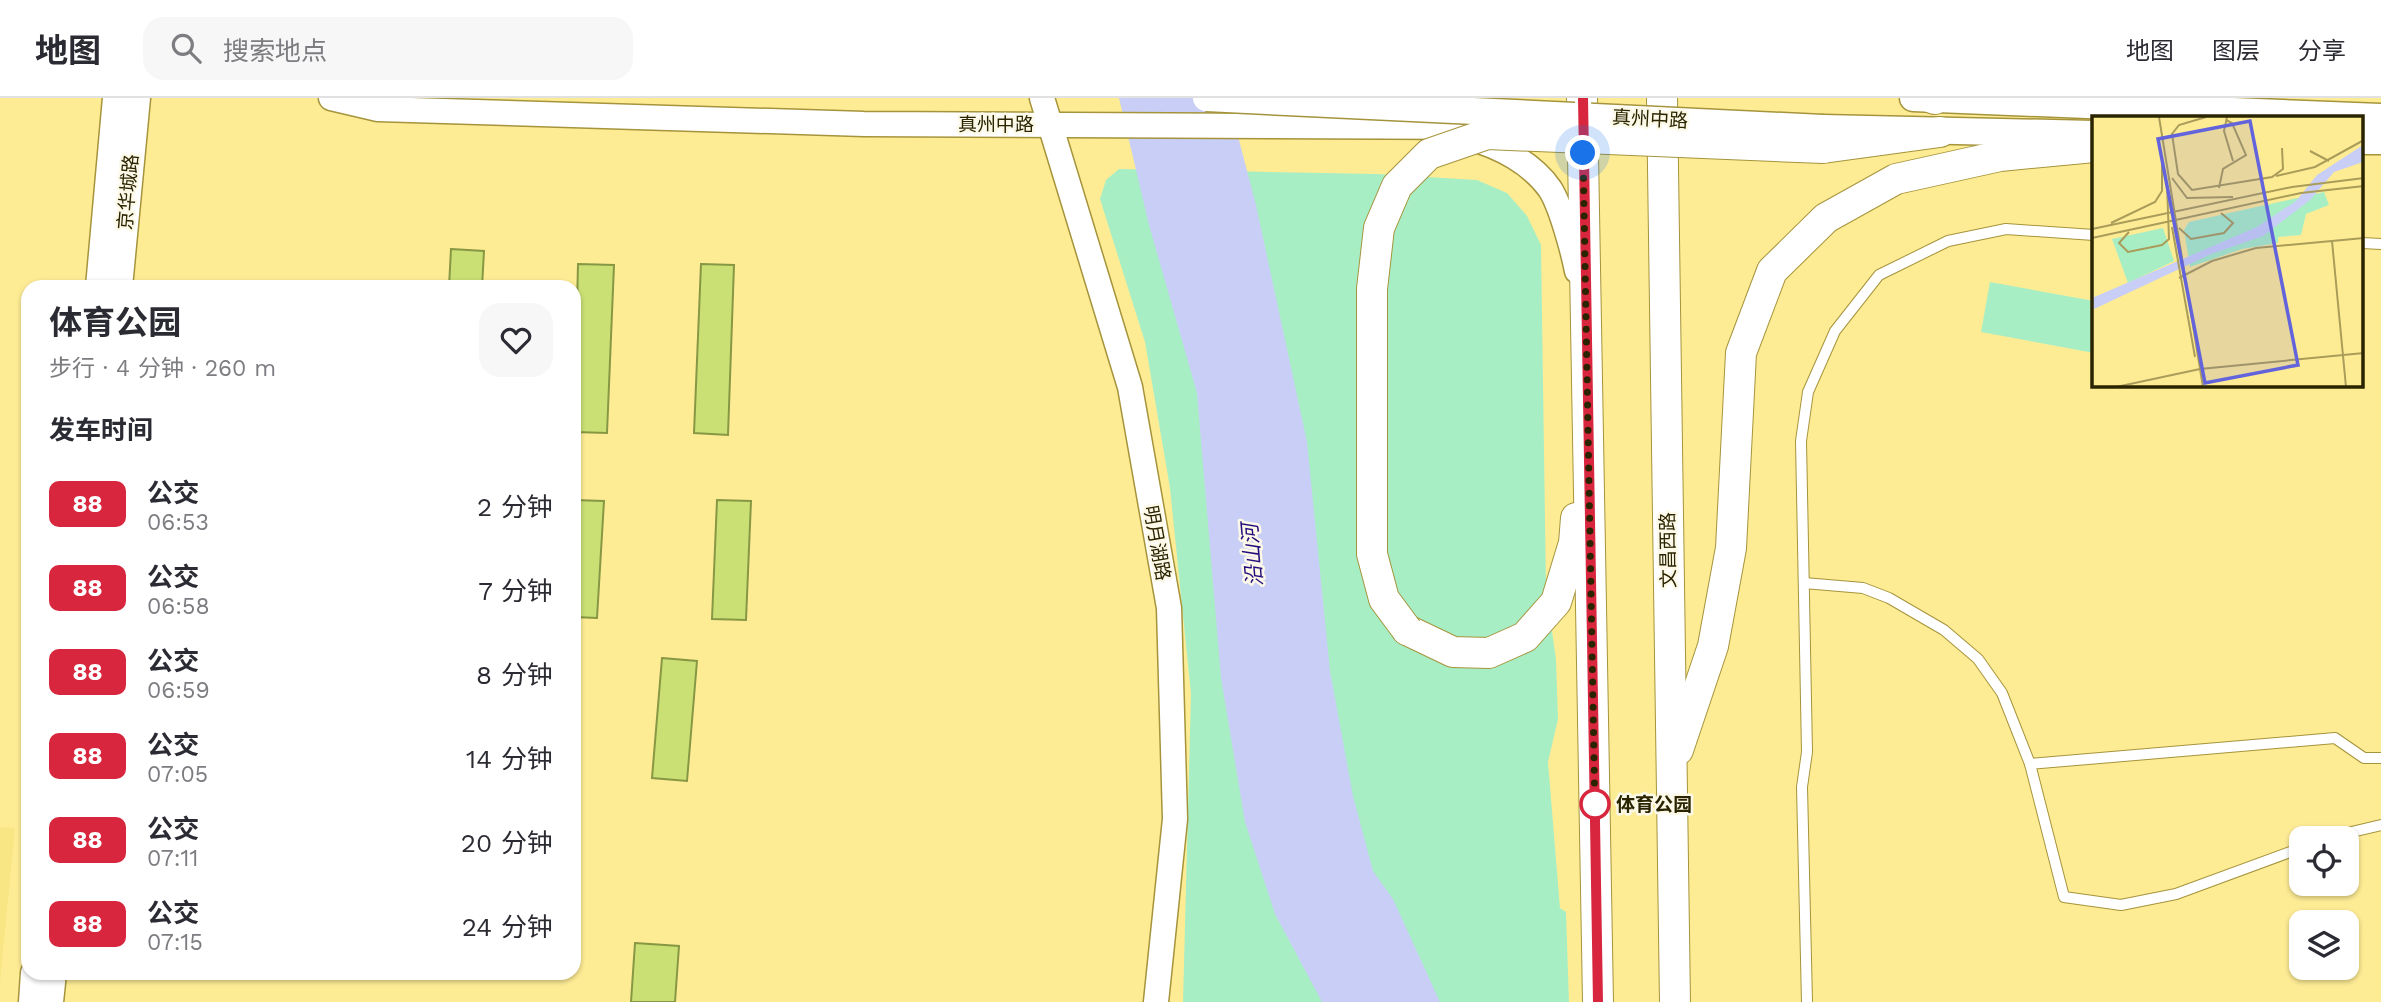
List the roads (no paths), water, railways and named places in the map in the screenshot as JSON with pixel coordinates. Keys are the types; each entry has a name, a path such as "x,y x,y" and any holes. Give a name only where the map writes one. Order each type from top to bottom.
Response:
{"main road":[{"name":"京华城路","path":"100,280 116,98"},
{"name":"京华城路","path":"120,280 137,98"},
{"name":"真州中路","path":"1206,98 1823,138"},
{"name":"文昌西路","path":"1662,98 1675,1002"},
{"path":"1913,98 2353,116"},
{"path":"2138,98 2213,111"},
{"path":"1583,112 1598,1002"},
{"path":"1587,382 1574,543 1556,602 1525,637 1489,653 1453,652 1407,630 1384,598 1372,554 1372,289 1379,228 1397,186 1429,154 1487,134 1823,138 1940,132 2092,134"},
{"path":"1671,770 1713,646 1731,548 1741,353 1772,271 1826,218 1896,179 2000,156 2092,147"},
{"path":"32,1002 34,980"},
{"path":"50,1002 52,980"}],"street":[{"name":"真州中路","path":"331,98 378,109 864,124 1425,127 1583,112 1663,129"},
{"name":"明月湖路","path":"1042,98 1130,387 1169,608 1175,819 1156,1002"},
{"path":"1425,127 1492,144 1526,164 1550,190 1572,245 1586,310"}],"lane":[{"path":"1807,1002 1802,787 1807,752 1801,441 1808,392 1835,331 1879,275 1948,241 2006,229 2092,235"},
{"path":"1804,583 1863,588 1889,598 1944,630 1978,659 2002,693 2030,764 2064,897 2121,905 2176,894 2289,852"},
{"path":"2030,764 2334,738 2364,758 2381,758"},
{"path":"2359,830 2381,825"}],"water":[{"name":"沿山河","path":"1119,98 1228,98 1256,205 1307,442 1330,671 1353,796 1373,871 1393,899 1440,1002 1322,1002 1275,914 1245,822 1221,678 1197,393 1149,225"}],"place":[{"name":"体育公园","path":"1595,804"}]}
